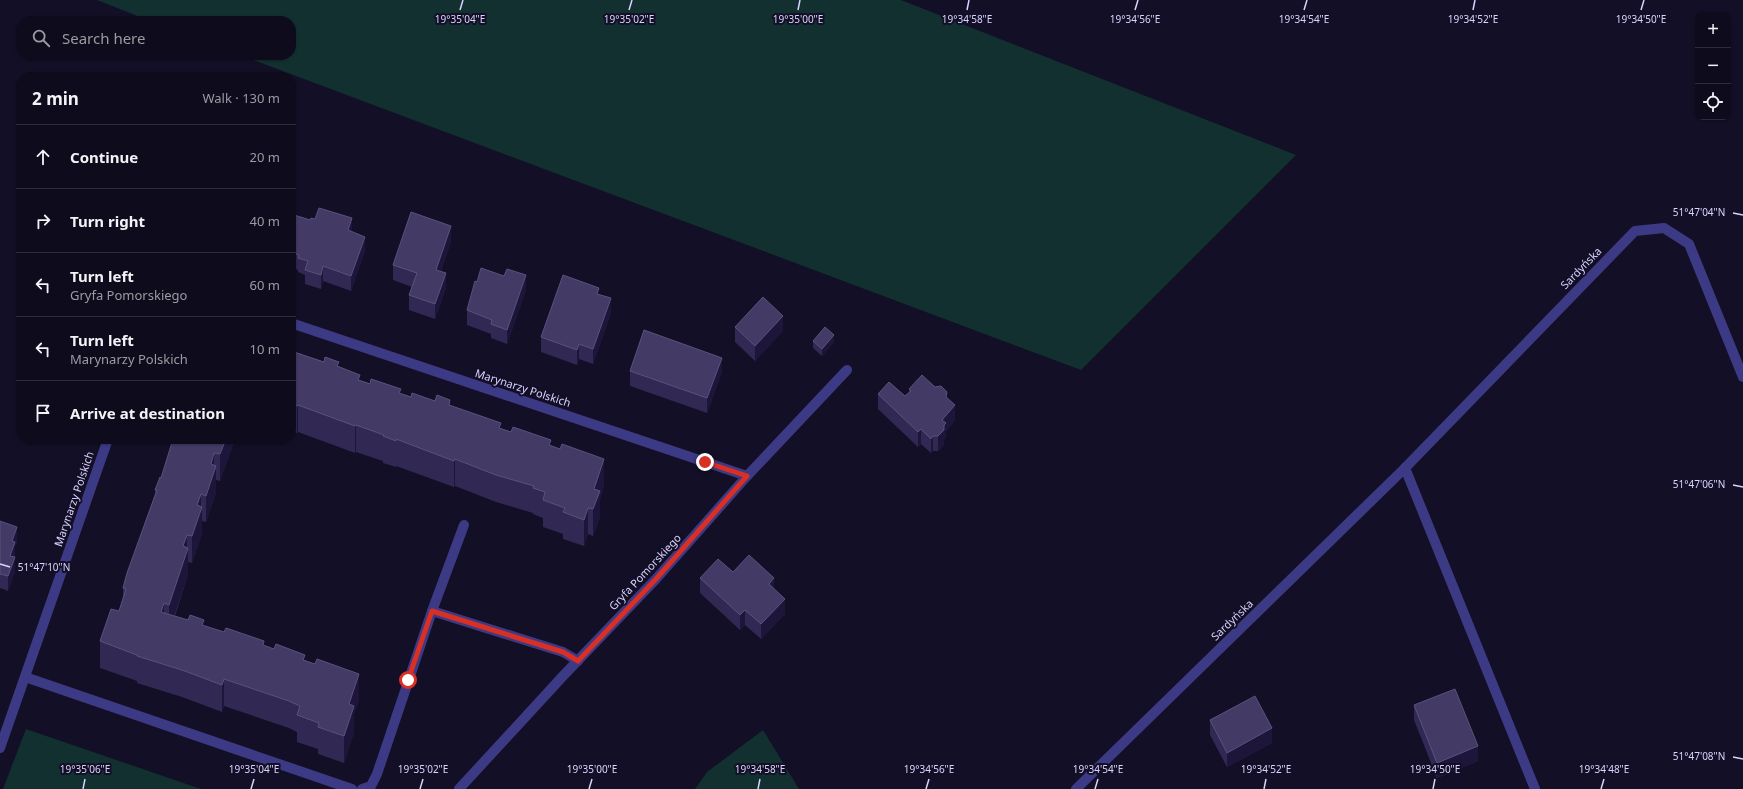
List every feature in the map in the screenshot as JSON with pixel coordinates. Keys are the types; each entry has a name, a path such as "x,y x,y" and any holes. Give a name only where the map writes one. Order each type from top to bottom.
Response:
{"street":[{"name":"Sardyńska","path":"1076,789 1405,468 1635,231 1664,228 1689,244 1743,377"},
{"name":"Marynarzy Polskich","path":"296,325 747,476"},
{"name":"Gryfa Pomorskiego","path":"459,789 656,579 747,476 847,370"},
{"name":"Marynarzy Polskich","path":"0,748 106,444"},
{"path":"1405,468 1535,789"},
{"path":"362,789 370,786 378,774 432,611 464,525"},
{"path":"432,611 563,652 578,661"},
{"path":"25,677 352,789"}],"green space":[{"path":"97,0 901,0 1296,155 1081,370 296,76 296,72 285,72 253,60 296,60 296,16 137,16"},
{"path":"26,729 201,789 3,789"},
{"path":"763,730 799,789 695,789 707,772"}],"building":[{"path":"319,208 352,218 348,230 365,237 351,276 323,266 321,275 305,270 308,261 298,258 299,255 296,254 296,216 310,220 311,218 315,219"},
{"path":"411,212 451,226 436,270 446,273 435,304 409,295 417,273 393,265"},
{"path":"481,268 504,276 507,269 526,275 507,330 491,324 492,320 467,310 475,281 477,282"},
{"path":"563,275 599,288 597,294 611,298 593,349 579,344 577,350 541,337"},
{"path":"763,297 783,316 755,346 735,327"},
{"path":"825,327 834,335 822,349 813,341"},
{"path":"644,330 722,358 707,398 630,371"},
{"path":"296,353 324,362 325,357 339,362 337,366 360,375 358,380 370,384 371,379 401,389 399,393 411,397 412,393 435,401 437,395 450,400 449,405 501,423 499,428 511,432 513,427 551,440 549,445 560,449 562,444 604,459 594,489 600,491 593,509 588,508 584,520 563,512 565,508 543,500 545,492 533,488 534,486 496,475 455,459 454,461 396,439 396,441 356,425 355,426 298,405 297,406"},
{"path":"922,375 935,387 941,386 947,392 946,397 955,405 942,420 946,423 944,425 944,430 938,436 933,436 931,439 921,429 918,432 878,394 889,382 905,396 911,391 909,389"},
{"path":"171,444 224,444 220,454 214,453 211,464 216,466 206,496 201,494 197,505 202,507 192,536 187,535 183,546 188,548 169,605 164,603 161,612 188,620 190,615 204,620 202,625 224,632 226,628 264,641 263,645 274,649 276,644 305,655 303,660 315,664 317,659 359,674 349,704 354,706 344,736 318,727 319,723 297,715 300,706 289,701 224,679 222,685 182,670 137,656 100,641 111,609 119,611 126,589 123,588 127,573 157,490 155,490 160,477 161,478"},
{"path":"0,521 17,527 12,541 15,542 10,556 15,557 8,576 0,574"},
{"path":"749,555 774,578 769,584 785,599 761,624 745,610 740,615 700,578 718,559 733,572"},
{"path":"1455,689 1478,746 1437,763 1414,705"},
{"path":"1255,696 1272,728 1227,753 1210,720"}],"route":[{"path":"408,680 432,611 563,652 578,661 656,579 747,476 705,462"}]}
